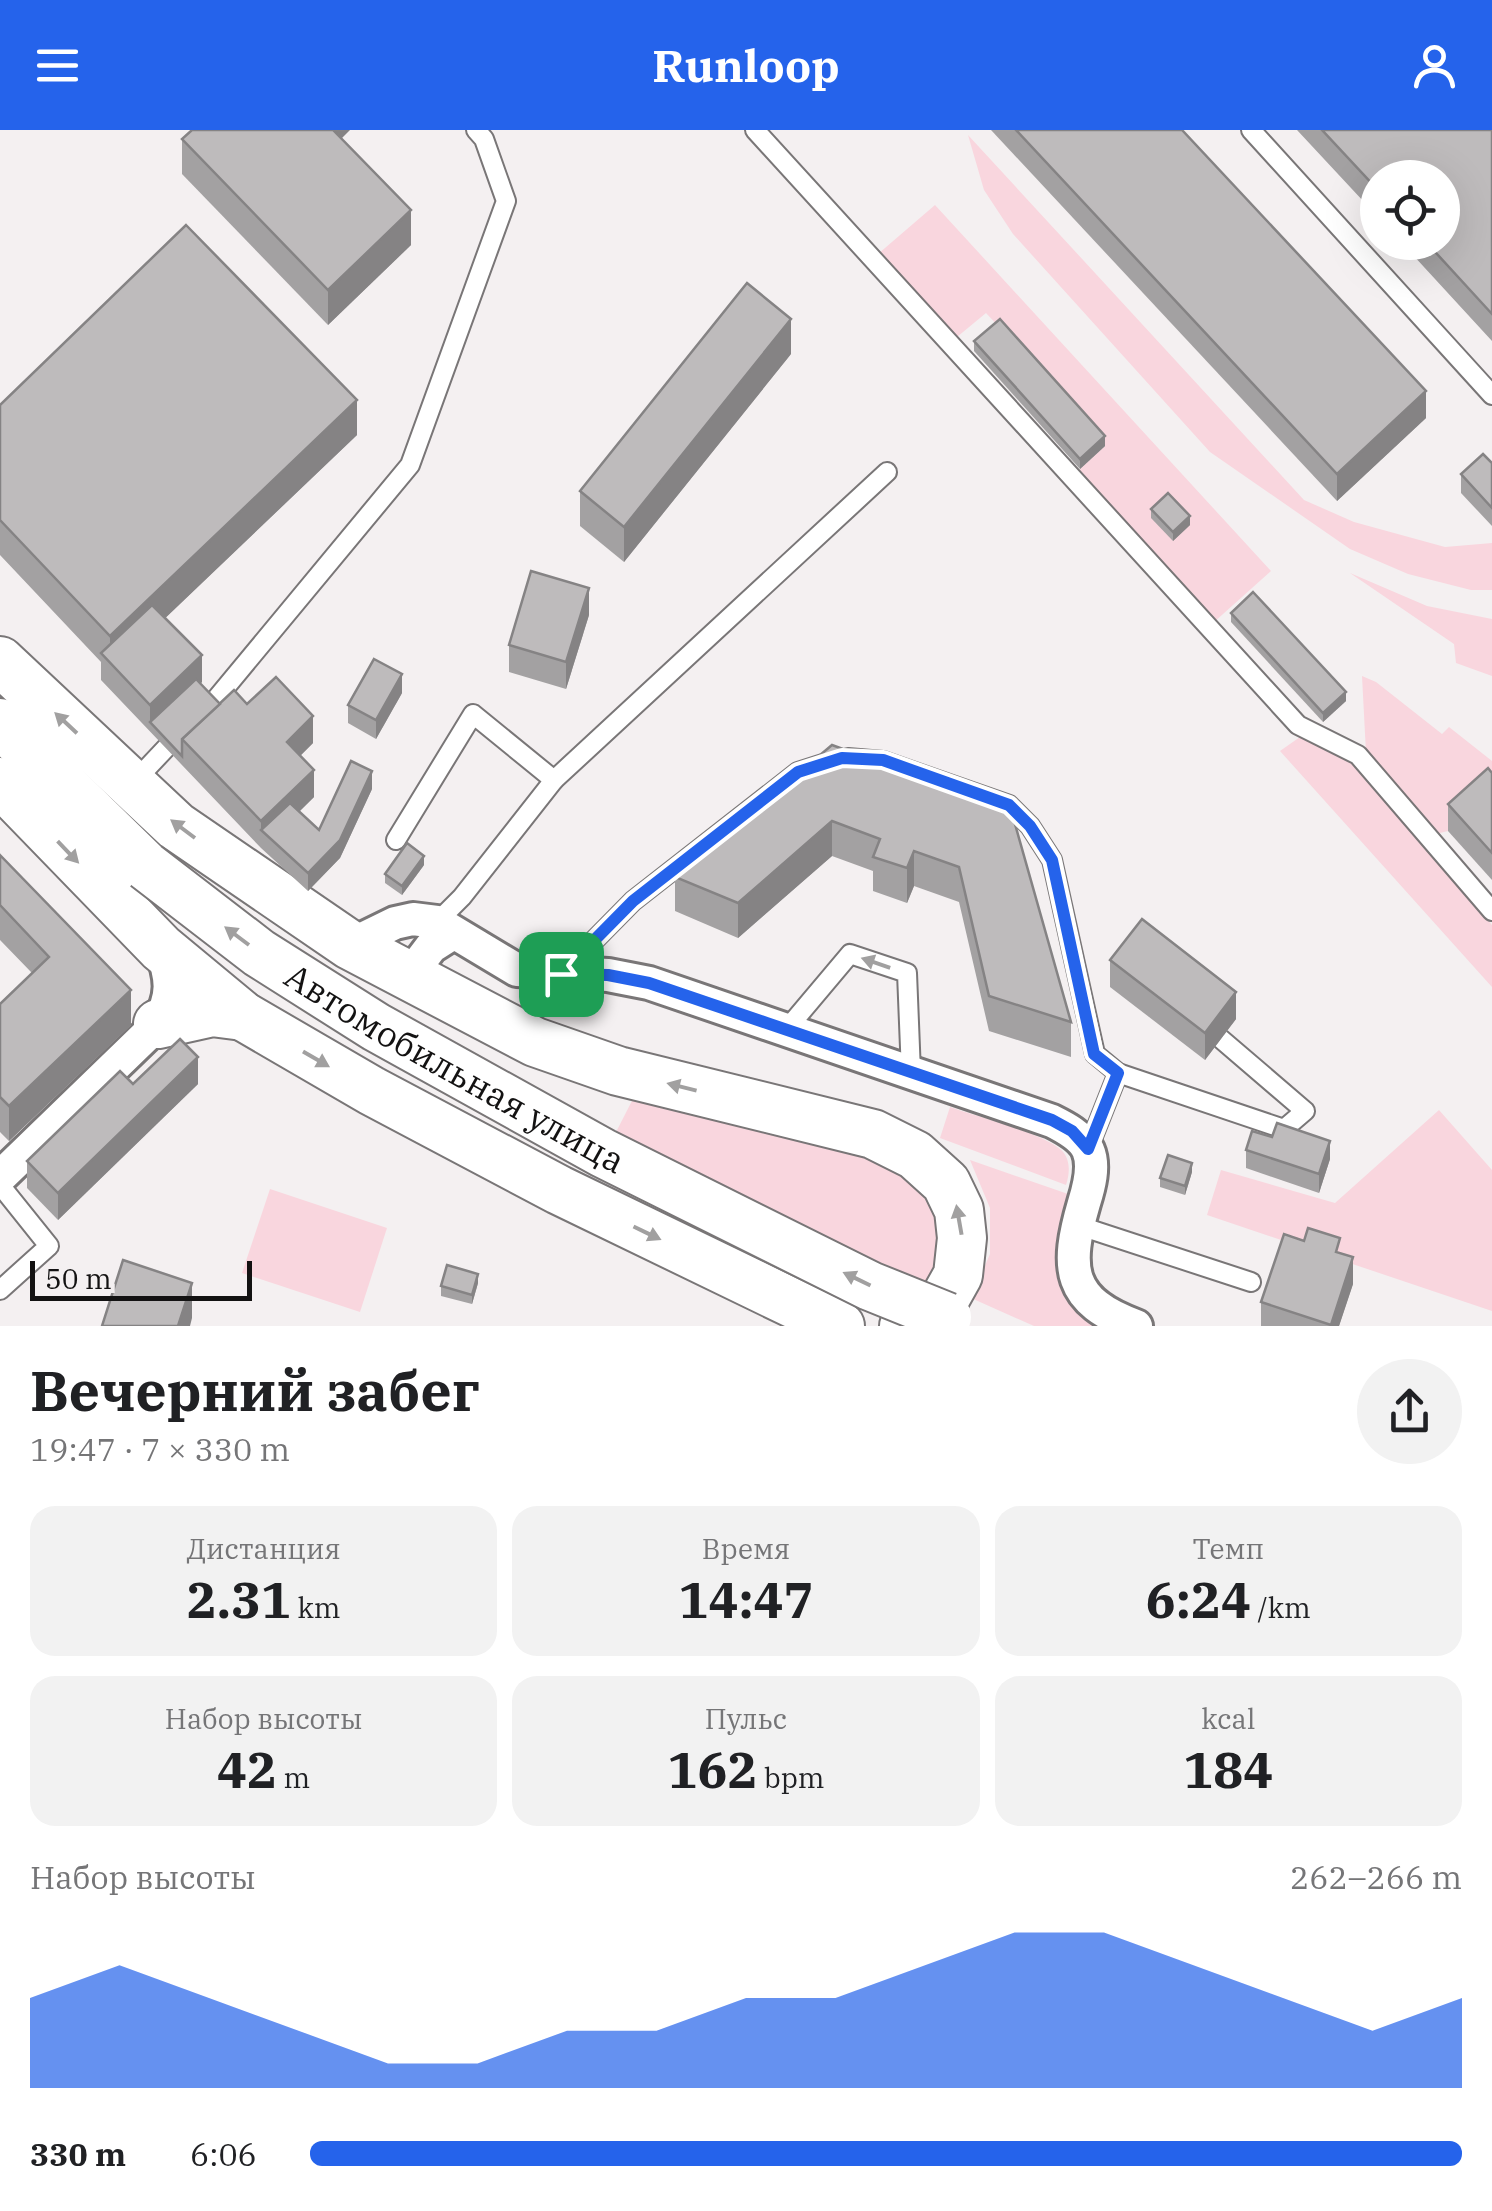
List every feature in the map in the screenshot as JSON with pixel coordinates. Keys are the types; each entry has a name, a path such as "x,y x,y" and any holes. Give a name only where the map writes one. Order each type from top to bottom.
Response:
{"main road":[{"path":"0,661 176,826 350,944 408,976 535,1042 568,1054 618,1071 873,1134 915,1156 946,1183 960,1210 962,1238 958,1275 944,1300 924,1317 904,1326"},
{"name":"Автомобильная улица","path":"0,723 146,866 259,953 376,1026 621,1162 870,1286 969,1326"},
{"name":"Автомобильная улица","path":"0,782 161,948 243,1016 559,1190 824,1319 883,1326"},
{"path":"158,1024 212,1012 243,1016"}],"street":[{"path":"350,944 394,923 413,919 445,928 517,970 629,978 1052,1120 1072,1131 1088,1149 1091,1179 1072,1249 1073,1274 1081,1292 1097,1308 1136,1326"},
{"path":"408,976 445,928"},
{"path":"0,1177 158,1024 172,996 172,977 161,948"}],"lane":[{"path":"212,704 410,466 506,201 484,139 476,130"},
{"path":"755,130 1298,725 1358,755 1492,912"},
{"path":"1251,130 1492,395"},
{"path":"445,928 462,897 554,780 886,472"},
{"path":"396,840 472,714 554,780"},
{"path":"132,785 166,748"},
{"path":"561,974 633,901 798,772 842,758 883,760 1009,805 1030,826 1052,860 1094,1054 1118,1073 1284,1129 1305,1112 1221,1039"},
{"path":"786,1030 850,954 907,973 912,1074"},
{"path":"1088,1149 1118,1073"},
{"path":"0,1185 49,1246 0,1290"},
{"path":"1078,1225 1250,1282"}],"shaded area":[{"path":"968,135 1304,500 1354,522 1445,547 1492,543 1492,590 1471,590 1408,574 1350,549 1210,452 1013,234 984,190"},
{"path":"935,205 1271,571 1213,623 1078,477 1080,469 1105,446 1000,328 986,313 957,337 878,254"},
{"path":"1350,573 1427,606 1492,619 1492,676 1456,663 1454,644"},
{"path":"1362,676 1376,682 1442,734 1449,727 1492,761 1492,800 1448,831 1436,834 1366,753"},
{"path":"1300,737 1352,761 1492,925 1492,987 1280,751"},
{"path":"637,1091 912,1166 953,1227 932,1292 614,1136"},
{"path":"950,1107 1051,1143 1068,1161 1066,1185 940,1138"},
{"path":"1439,1110 1492,1170 1492,1311 1207,1215 1221,1170 1335,1203"},
{"path":"970,1160 1071,1195 1056,1266 1066,1295 1093,1326 1034,1326 971,1298 990,1254 990,1208"},
{"path":"270,1189 387,1228 360,1312 242,1273"}],"building":[{"path":"192,130 333,130 411,210 328,290 182,139"},
{"path":"1016,130 1182,130 1426,391 1337,474"},
{"path":"1322,130 1492,130 1492,314 1442,260 1460,260 1460,160 1360,160 1360,171"},
{"path":"186,225 357,400 110,636 0,520 0,405"},
{"path":"747,283 791,319 624,527 580,491"},
{"path":"1000,319 1105,436 1080,459 974,341"},
{"path":"1483,454 1492,463 1492,508 1461,474"},
{"path":"1168,493 1190,516 1173,532 1151,509"},
{"path":"531,571 589,588 566,662 509,645"},
{"path":"1253,592 1346,692 1323,713 1231,613"},
{"path":"152,605 202,655 150,705 101,653"},
{"path":"374,659 402,674 376,720 348,705"},
{"path":"276,677 313,716 287,742 314,770 261,821 182,739 234,690 247,704"},
{"path":"196,679 220,704 182,739 182,756 150,722"},
{"path":"832,745 906,772 909,763 937,773 934,782 1011,810 1071,1022 989,996 959,867 914,851 907,868 873,857 880,839 832,821 738,903 675,877"},
{"path":"351,761 372,771 340,840 308,873 261,830 290,803 319,830"},
{"path":"1488,768 1492,773 1492,853 1448,804"},
{"path":"407,843 424,856 402,886 385,874"},
{"path":"0,855 131,990 9,1106 0,1097 0,1004 49,957 0,905"},
{"path":"1142,919 1236,992 1205,1033 1110,960"},
{"path":"180,1039 198,1057 58,1193 27,1161 120,1071 133,1084"},
{"path":"1277,1123 1330,1141 1319,1174 1246,1150 1252,1131 1272,1137"},
{"path":"1168,1155 1192,1163 1185,1186 1160,1178"},
{"path":"1308,1228 1340,1238 1336,1252 1353,1257 1331,1325 1261,1302 1284,1234 1304,1241"},
{"path":"123,1260 192,1283 178,1326 102,1326"},
{"path":"447,1265 478,1274 472,1295 441,1286"}],"route":[{"path":"842,758 883,760 1009,805 1030,826 1052,860 1094,1054 1118,1073 1088,1149 1072,1131 1052,1120 649,983 608,975 561,974 633,901 798,772 842,758"}]}
